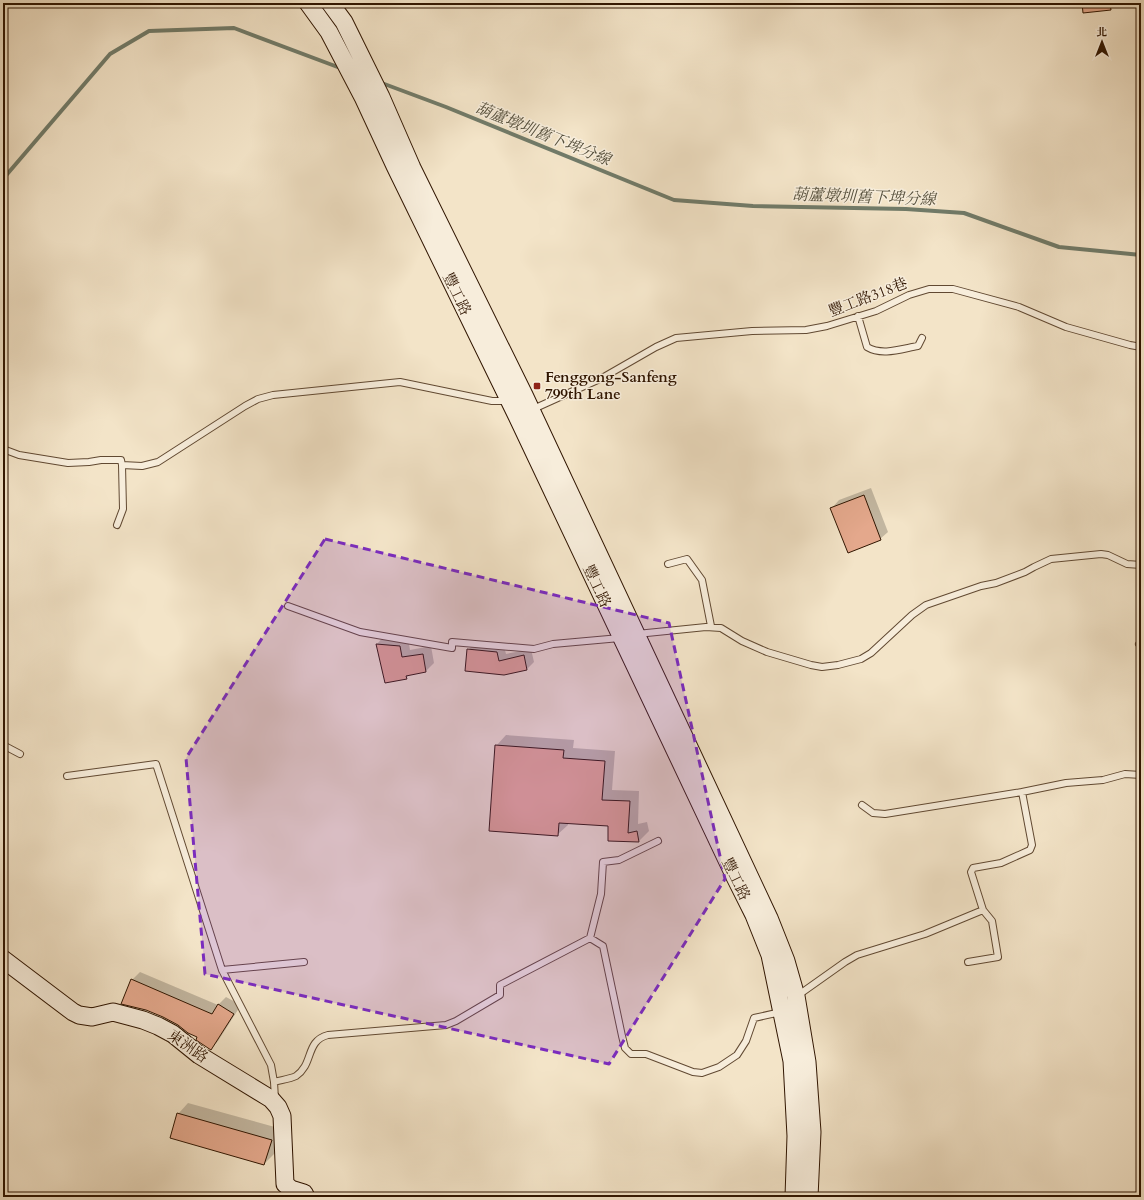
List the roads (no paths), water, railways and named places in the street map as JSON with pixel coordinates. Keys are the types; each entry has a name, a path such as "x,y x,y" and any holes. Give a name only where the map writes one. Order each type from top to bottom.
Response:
{"street":[{"name":"豐工路","path":"308,3 329,32 363,97 395,166 524,413 629,636 769,918 786,960 796,1136 794,1197"},
{"name":"豐工路","path":"330,3 344,22 381,97 516,398"},
{"name":"東洲路","path":"3,959 73,1012 79,1015 92,1017 113,1012 143,1020 158,1026 172,1034 199,1055 275,1102"},
{"name":"豐工路","path":"789,1004 807,1062 812,1132 809,1197"},
{"path":"275,1102 282,1116 285,1184 291,1189 304,1193 306,1197"}],"lane":[{"name":"豐工路318巷","path":"524,413 602,378 656,347 676,338 752,331 806,330 827,326 876,311 919,291 941,288 953,289 1019,307 1066,327 1141,347"},
{"path":"858,316 867,346 872,350 885,352 918,346 922,338"},
{"path":"122,465 142,466 158,462 244,406 273,394 400,382 492,401 516,398"},
{"path":"3,450 19,455 58,462 78,463 100,460 121,460 123,509 117,525"},
{"path":"288,606 360,632 452,648 452,642 534,649 553,644 711,626 721,628 742,641 767,652 811,665 830,666 862,658 871,653 922,607 981,586 996,583 1025,572 1034,566 1051,559 1101,554 1108,555 1127,564 1141,565"},
{"path":"668,564 687,559 702,580 711,626"},
{"path":"3,745 20,754"},
{"path":"67,776 156,764 222,970 271,1065 275,1102"},
{"path":"862,805 873,813 885,814 1022,792 1066,782 1102,780 1125,774 1141,775"},
{"path":"968,962 998,957 992,921 983,910 971,872 973,868 1001,863 1030,850 1032,845 1022,792"},
{"path":"274,1082 295,1076 303,1069 315,1042 321,1037 328,1035 446,1025 456,1021 500,995 500,985 590,938 601,894 603,862 619,860 658,841"},
{"path":"590,938 603,946 625,1048 631,1054 646,1054 693,1072 702,1072 719,1067 737,1055 746,1041 754,1018 789,1004 845,962 857,955 925,934 983,910"},
{"path":"222,970 304,962"}],"waterway":[{"name":"葫蘆墩圳舊下埤分線","path":"3,179 110,54 149,31 234,28 343,69"},
{"name":"葫蘆墩圳舊下埤分線","path":"379,82 446,107 674,200 753,206 906,209 964,213 1059,247 1141,255"}],"place":[{"name":"Fenggong-Sanfeng 799th Lane","path":"537,386"}]}
